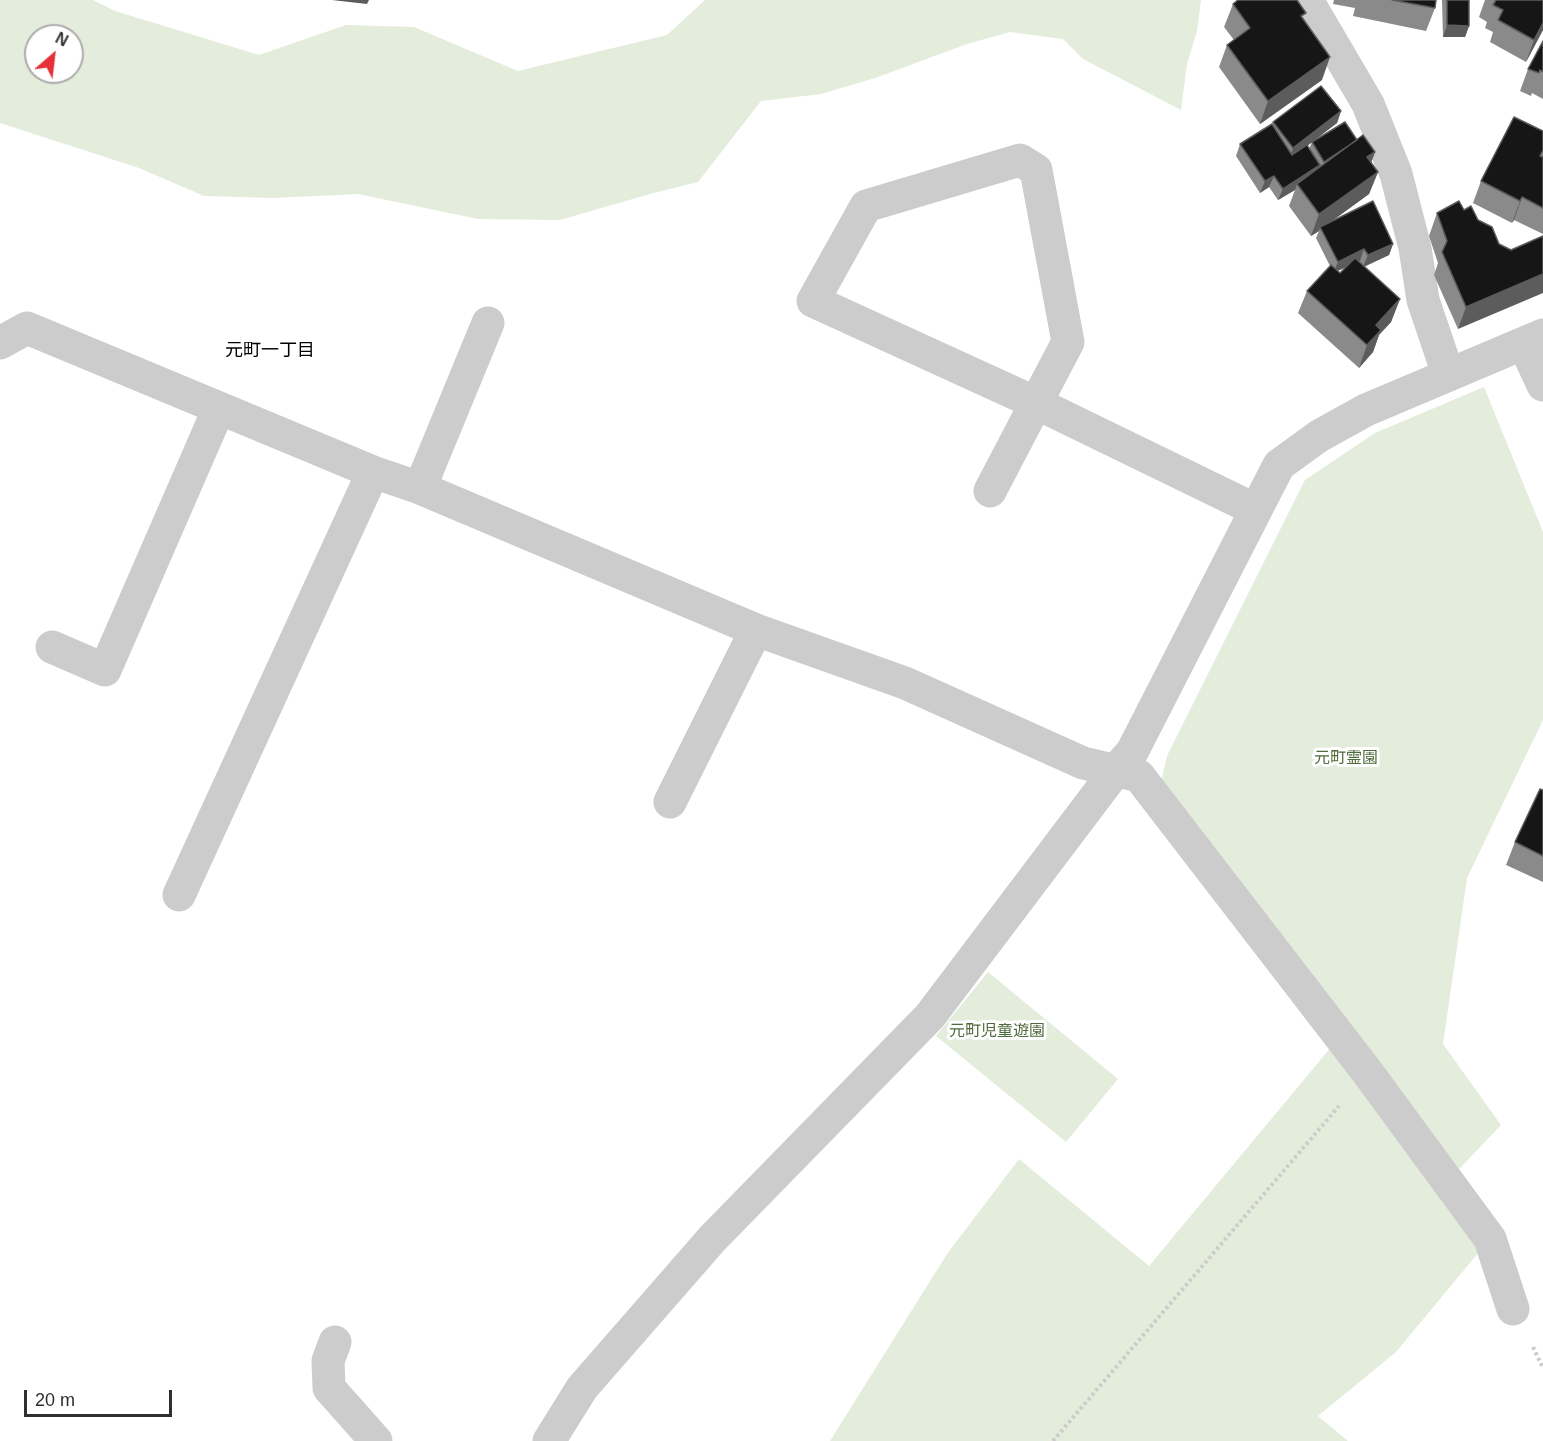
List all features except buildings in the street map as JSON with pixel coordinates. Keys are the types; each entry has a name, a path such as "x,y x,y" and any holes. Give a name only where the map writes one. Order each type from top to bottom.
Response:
{"street":[{"path":"1307,0 1368,104 1396,174 1415,248 1423,300 1448,374"},
{"path":"990,491 1036,403 1068,342 1036,170 1020,160 866,206 813,301 1036,403 1257,510"},
{"path":"420,488 489,323"},
{"path":"0,343 27,328 373,472 420,488 756,630 905,683 1083,763 1139,776 1368,1073 1490,1239 1513,1309"},
{"path":"549,1441 582,1388 712,1239 930,1016 1132,752 1279,465 1319,436 1366,410 1534,339 1543,385"},
{"path":"52,647 105,670 219,408"},
{"path":"179,895 373,472"},
{"path":"670,802 756,630"},
{"path":"335,1341 328,1361 329,1388 376,1441"}],"path":[{"path":"1053,1441 1368,1073"}],"green space":[{"path":"0,0 93,0 115,11 259,55 346,25 414,27 518,71 667,35 705,0 1201,0 1197,31 1187,64 1181,110 1083,59 1063,39 1010,32 967,44 875,78 821,94 761,101 698,182 560,220 478,219 358,194 273,198 204,196 139,168 0,123"},
{"name":"元町霊園","path":"1484,387 1543,532 1543,720 1467,878 1443,1044 1501,1125 1441,1188 1479,1252 1396,1352 1318,1416 1348,1441 830,1441 947,1254 1019,1159 1149,1266 1347,1028 1161,782 1167,756 1305,480 1375,433"},
{"name":"元町児童遊園","path":"988,972 1118,1079 1066,1142 936,1036"}],"district":[{"name":"元町一丁目","path":"270,351"}]}
